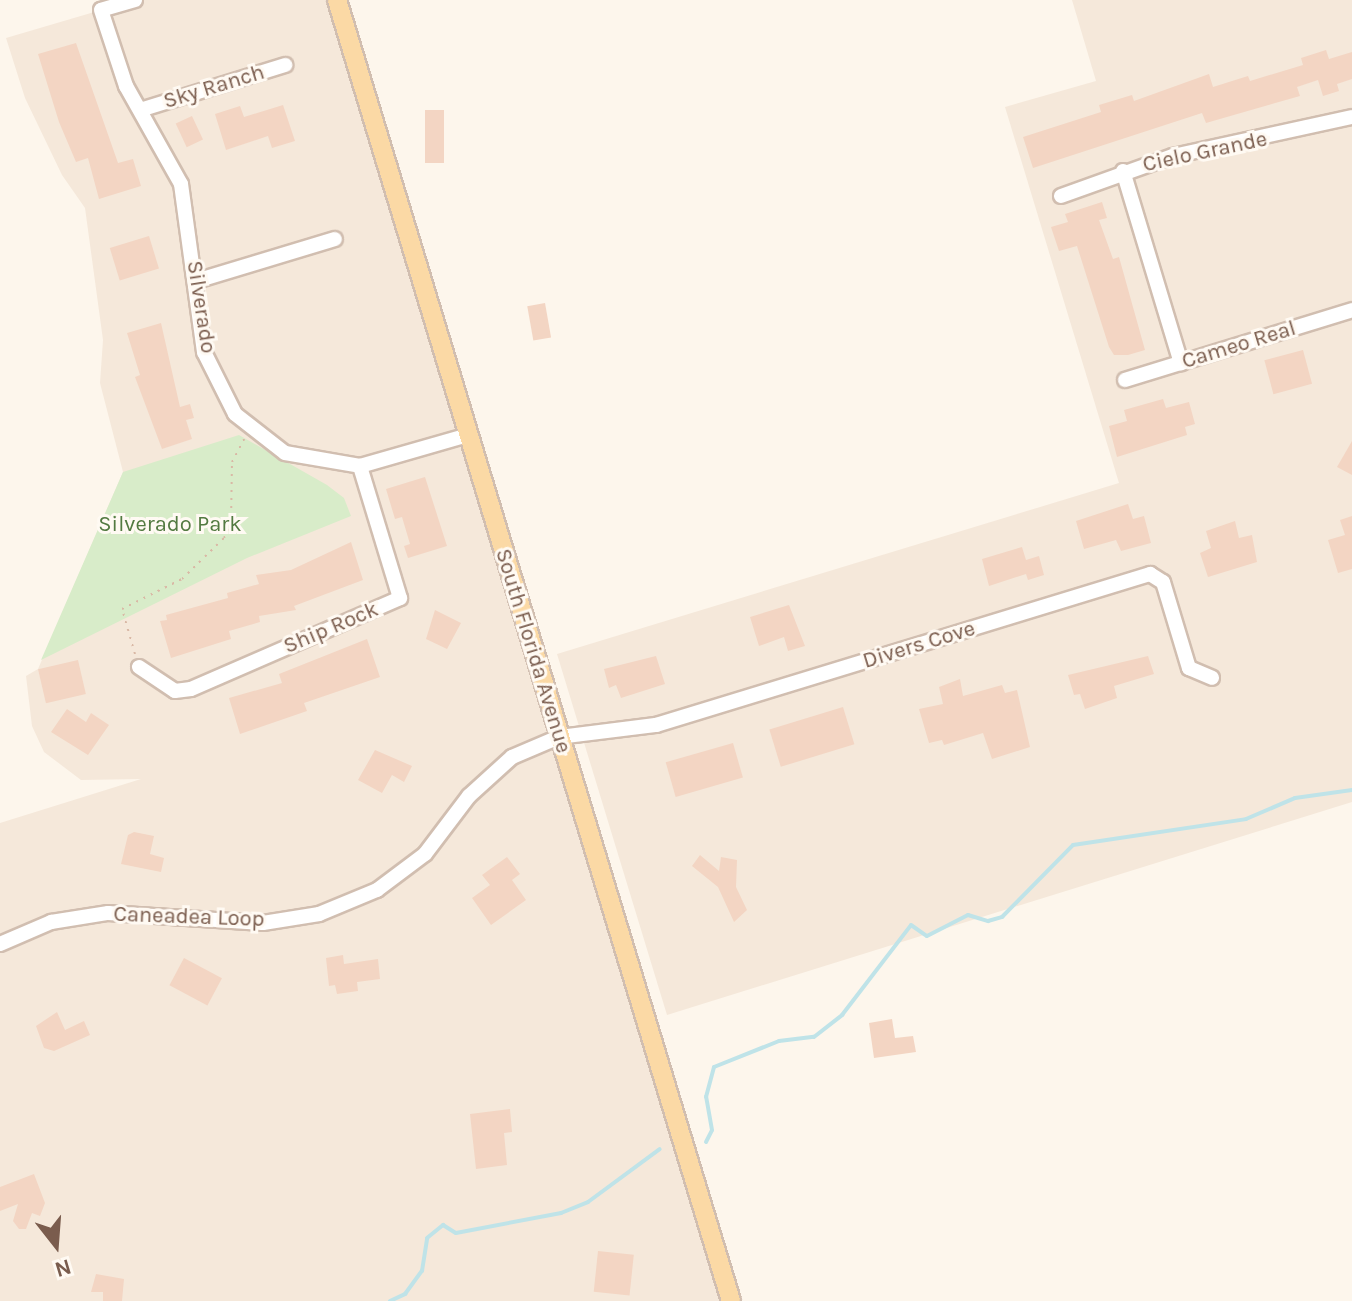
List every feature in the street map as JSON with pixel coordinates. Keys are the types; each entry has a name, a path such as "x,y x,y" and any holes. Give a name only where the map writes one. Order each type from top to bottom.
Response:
{"main road":[{"name":"South Florida Avenue","path":"337,0 731,1301"}],"street":[{"name":"Silverado","path":"135,0 101,10 126,86 143,109 181,184 204,352 235,414 285,453 360,466 468,435"},
{"name":"Sky Ranch","path":"143,109 285,65"},
{"name":"Cielo Grande","path":"1061,196 1123,171 1352,117"},
{"path":"1123,171 1181,363"},
{"path":"196,281 335,239"},
{"name":"Cameo Real","path":"1125,380 1352,310"},
{"name":"Ship Rock","path":"139,667 175,691 191,689 400,598 360,466"},
{"name":"Divers Cove","path":"559,737 656,725 1150,574 1163,582 1189,668 1212,678"},
{"name":"Caneadea Loop","path":"0,944 51,922 108,913 263,923 319,914 389,881 425,854 469,796 512,757 559,737"}],"path":[{"path":"139,667 122,609 182,579 224,538 231,524 232,462 252,428"}],"shaded area":[{"path":"135,0 337,0 731,1301 0,1301 0,823 141,779 81,780 44,752 32,726 26,676 38,669 123,472 100,383 103,340 85,208 62,175 25,98 6,38"},
{"path":"1072,0 1352,0 1352,802 667,1015 557,654 1119,483 1005,107 1096,81"}],"green space":[{"name":"Silverado Park","path":"239,435 327,485 344,498 351,516 247,558 41,660 123,472"}],"building":[{"path":"76,43 118,163 133,159 141,186 99,199 88,158 76,162 59,122 38,54"},
{"path":"1326,50 1329,59 1352,52 1352,79 1337,84 1339,91 1323,96 1318,80 1297,87 1300,96 1206,123 1202,113 1033,168 1023,137 1101,112 1099,105 1132,95 1134,101 1209,74 1213,87 1248,76 1250,81 1303,65 1301,58"},
{"path":"283,105 295,141 272,148 268,136 226,150 215,114 240,106 244,117"},
{"path":"425,110 444,110 444,163 425,163"},
{"path":"192,116 203,140 187,147 176,124"},
{"path":"1102,202 1107,218 1099,220 1113,259 1119,257 1145,350 1128,355 1114,355 1109,347 1077,246 1059,251 1051,227 1068,222 1065,214"},
{"path":"149,236 159,269 120,281 110,248"},
{"path":"545,303 551,337 533,341 527,306"},
{"path":"161,323 180,407 190,404 194,418 186,420 192,439 162,449 135,377 140,375 127,333"},
{"path":"1303,350 1312,384 1273,394 1264,360"},
{"path":"1163,399 1166,408 1189,402 1195,424 1185,427 1187,435 1117,457 1109,426 1127,421 1124,410"},
{"path":"1352,441 1352,475 1337,467"},
{"path":"425,477 447,546 408,558 404,546 410,544 402,517 395,519 386,489"},
{"path":"1128,504 1133,519 1144,516 1151,543 1121,551 1116,540 1084,549 1076,521"},
{"path":"1352,516 1352,569 1338,573 1328,540 1345,535 1340,520"},
{"path":"1235,521 1239,538 1252,535 1257,562 1208,577 1200,553 1211,548 1206,531"},
{"path":"351,542 363,580 294,606 296,610 259,616 260,622 229,631 231,639 171,658 160,621 167,620 166,615 228,598 227,593 259,584 256,575 291,570"},
{"path":"1022,547 1026,560 1039,556 1044,575 1028,580 1026,574 989,586 982,559"},
{"path":"789,605 805,646 788,651 784,637 759,646 750,617"},
{"path":"435,610 461,623 447,649 426,639"},
{"path":"367,639 380,677 304,703 307,711 240,734 229,698 282,683 279,674"},
{"path":"656,656 665,684 621,698 616,685 609,688 604,669"},
{"path":"1148,656 1154,674 1114,686 1117,698 1085,709 1080,694 1074,695 1068,675"},
{"path":"78,660 86,694 46,703 38,669"},
{"path":"960,679 963,696 1002,685 1005,693 1017,690 1030,747 992,759 983,733 944,745 942,740 929,743 919,709 943,704 939,687"},
{"path":"843,707 854,744 781,767 769,730"},
{"path":"67,709 86,722 91,713 109,725 88,755 51,732"},
{"path":"733,743 743,778 676,797 666,762"},
{"path":"375,750 412,766 404,782 392,775 382,793 358,780"},
{"path":"134,832 154,836 150,854 164,858 161,872 121,864 128,835"},
{"path":"700,855 719,871 721,857 737,860 736,887 747,910 734,922 718,887 692,866"},
{"path":"507,857 520,874 512,880 526,900 491,925 472,898 490,885 482,875"},
{"path":"343,955 344,964 378,959 380,979 357,982 358,991 337,994 335,985 329,986 326,958"},
{"path":"184,958 222,978 207,1006 169,985"},
{"path":"57,1012 65,1030 84,1021 90,1035 54,1051 44,1048 36,1026"},
{"path":"892,1019 895,1038 913,1036 916,1052 874,1058 869,1023"},
{"path":"510,1109 512,1132 504,1133 507,1165 476,1169 470,1114"},
{"path":"34,1174 45,1203 40,1216 32,1213 26,1229 19,1229 13,1221 18,1204 0,1211 0,1187"},
{"path":"598,1251 634,1255 630,1296 594,1292"},
{"path":"96,1274 124,1279 122,1301 103,1301 103,1292 91,1292"}],"waterway":[{"path":"706,1142 712,1130 706,1097 714,1067 779,1041 814,1037 842,1015 911,925 927,936 968,915 988,921 1002,917 1073,845 1246,819 1295,798 1352,790"},
{"path":"390,1301 405,1294 422,1271 427,1238 443,1225 456,1233 561,1213 588,1202 660,1149"}]}
